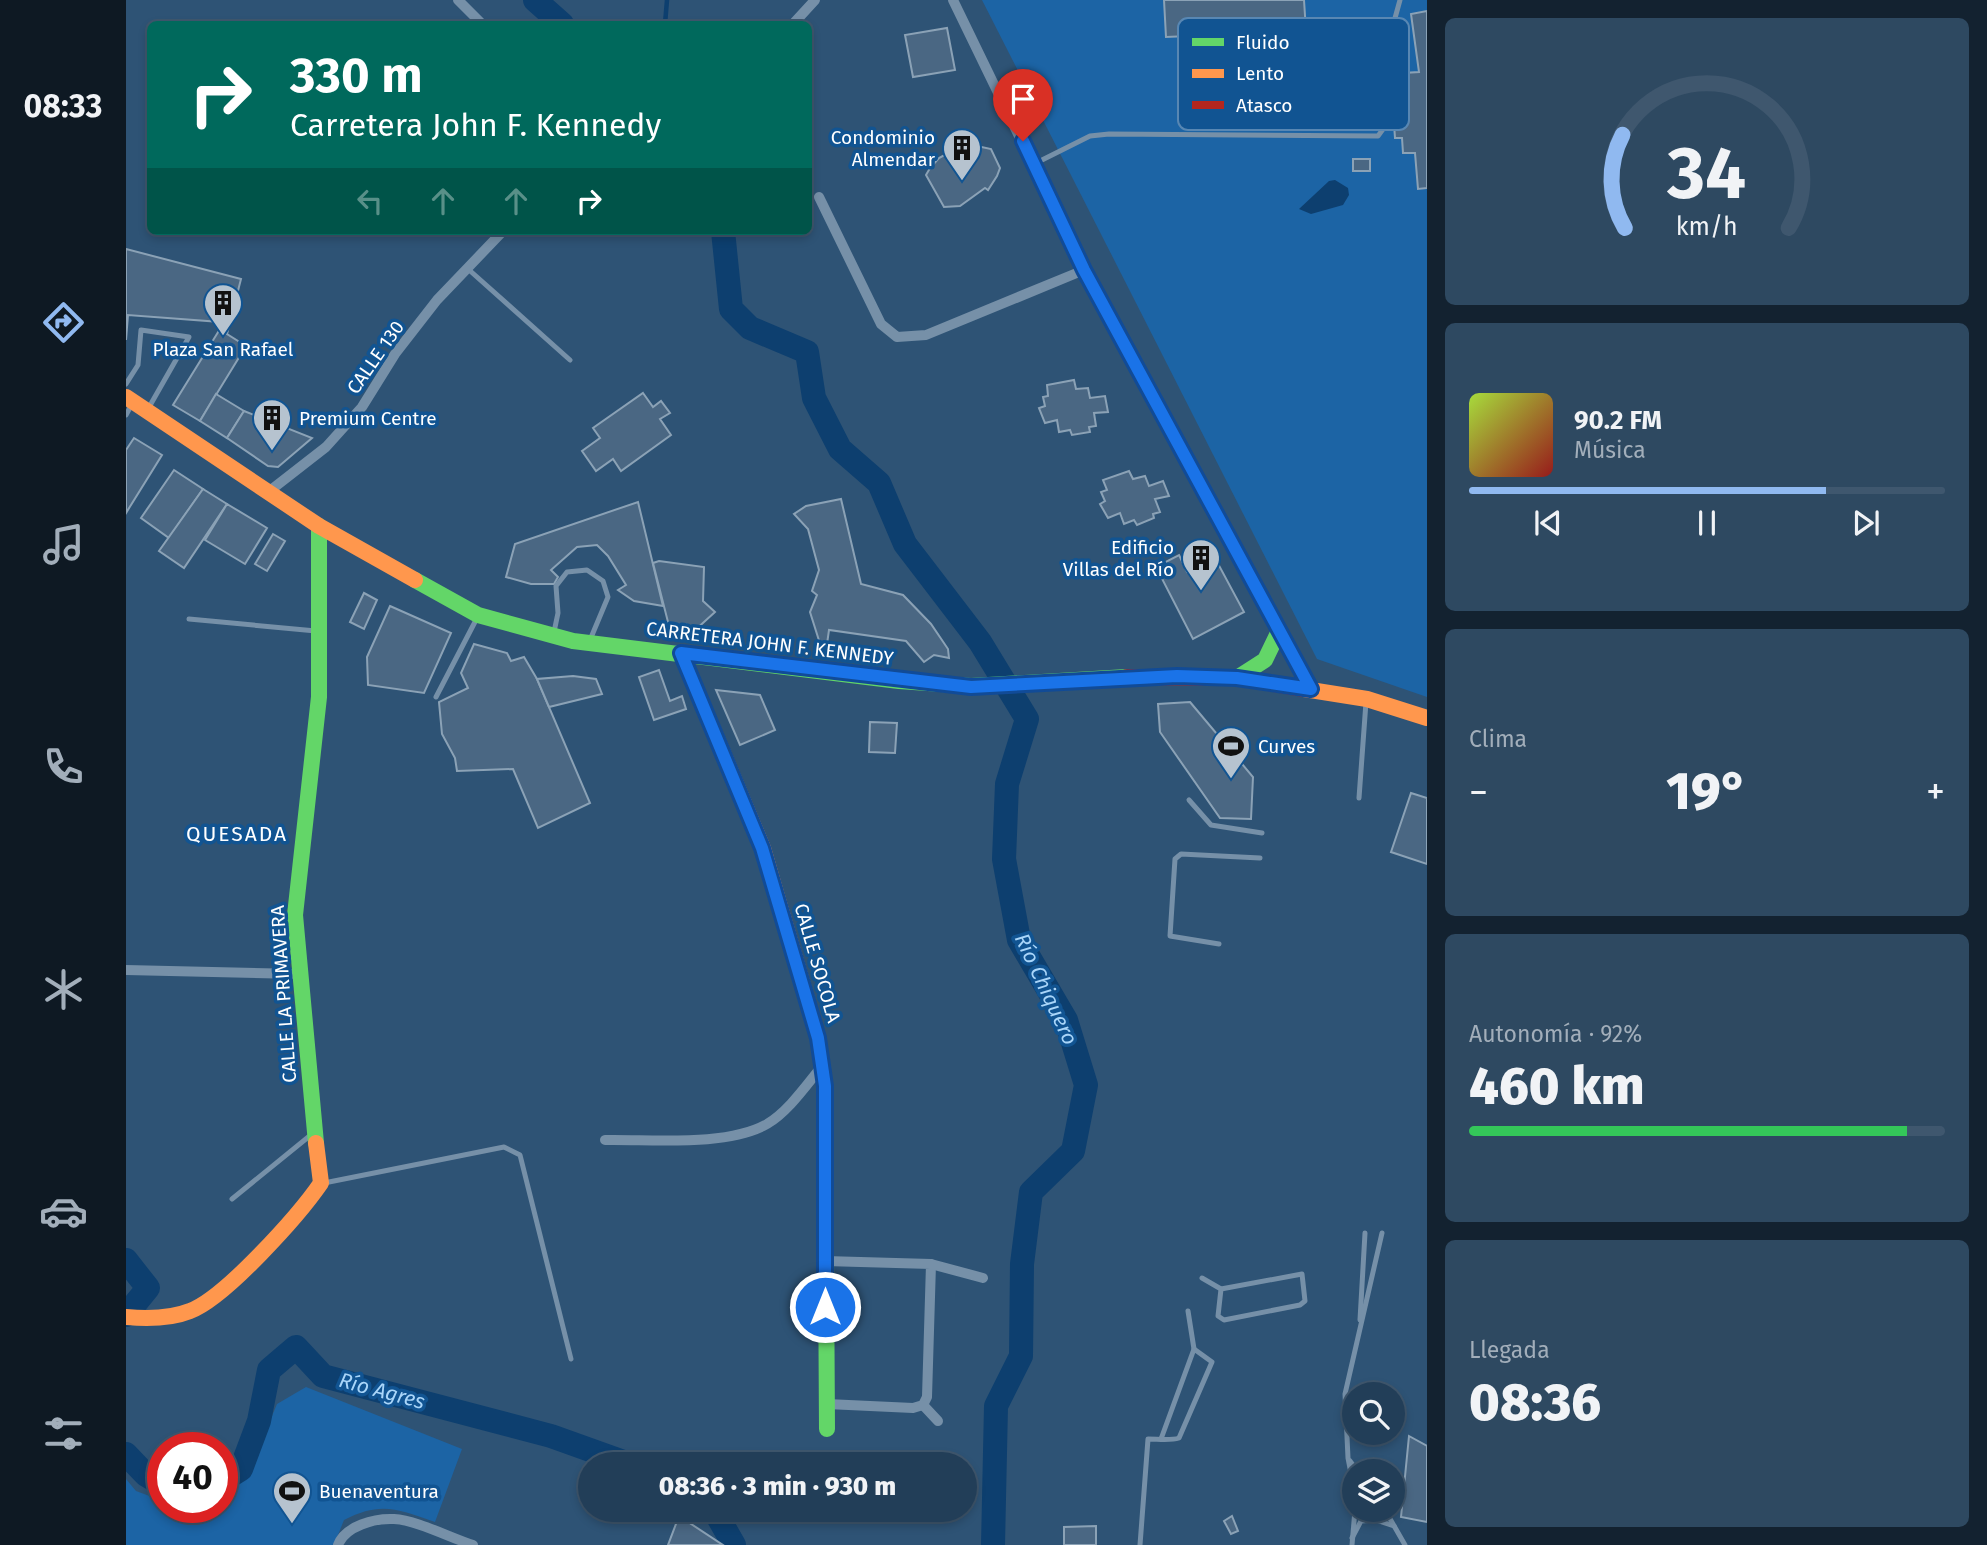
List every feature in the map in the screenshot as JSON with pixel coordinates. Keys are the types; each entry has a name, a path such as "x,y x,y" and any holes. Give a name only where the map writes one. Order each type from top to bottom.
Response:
{"street":[{"path":"458,0 479,21"},
{"path":"796,21 815,0"},
{"path":"953,0 1084,270 1311,689"},
{"path":"819,197 881,324 897,337 926,335 1084,270"},
{"name":"CALLE 130","path":"267,493 326,447 362,407 395,354 432,306 499,235"},
{"name":"CARRETERA JOHN F. KENNEDY","path":"128,405 147,411 319,526 478,615 554,636 971,687 1152,676 1237,678 1367,699 1427,718"},
{"name":"CALLE LA PRIMAVERA","path":"319,526 318,710 295,915 321,1183"},
{"path":"1237,678 1250,673 1270,656 1279,631"},
{"name":"CALLE SOCOLA","path":"681,653 762,848 818,1038 823,1065 827,1429"},
{"path":"126,970 299,974"},
{"path":"605,1140 685,1139 744,1133 768,1123 823,1065"},
{"path":"134,1318 164,1320 192,1313 209,1302 300,1213 321,1183"},
{"path":"825,1261 931,1264 983,1278"},
{"path":"827,1404 913,1408 923,1405 927,1397 931,1264"},
{"path":"923,1405 938,1421"},
{"path":"338,1545 341,1536 363,1523 395,1519 473,1545"}],"lane":[{"path":"1395,18 1400,0"},
{"path":"1034,164 1090,136 1109,134 1378,136 1382,130"},
{"path":"468,269 570,360"},
{"path":"126,384 138,366 141,330 189,337 147,411"},
{"path":"554,636 558,613 556,586 567,572 587,570 597,573 603,581 608,597 589,642"},
{"path":"436,698 478,615"},
{"path":"188,619 319,631"},
{"path":"1359,798 1367,699"},
{"path":"1189,800 1211,825 1262,833"},
{"path":"1219,944 1170,936 1175,859 1181,854 1260,858"},
{"path":"232,1199 315,1132"},
{"path":"321,1183 504,1147 520,1155 571,1359"},
{"path":"1359,1330 1365,1233"},
{"path":"1348,1458 1345,1394 1382,1234"},
{"path":"1202,1278 1221,1289 1296,1272 1304,1276 1305,1301 1300,1306 1223,1320 1218,1316 1221,1289"},
{"path":"1161,1439 1194,1349 1188,1311"},
{"path":"1140,1545 1148,1439 1179,1438 1212,1362 1194,1349"},
{"path":"1352,1542 1361,1521 1377,1520 1394,1526"},
{"path":"1352,1542 1354,1522"},
{"path":"1392,1522 1405,1545"}],"shaded area":[{"path":"982,0 1427,0 1427,697 1317,659"},
{"path":"1335,180 1348,188 1349,195 1343,205 1311,214 1299,209 1329,181"},
{"path":"306,1387 462,1449 435,1522 399,1511 379,1509 368,1510 344,1520 334,1545 126,1545 126,1479 136,1491 147,1495 147,1523 238,1523 238,1480 262,1440 277,1404"}],"building":[{"path":"1164,0 1304,0 1305,18 1178,18 1178,36 1166,37"},
{"path":"1427,11 1427,188 1418,189 1415,153 1403,153 1402,138 1395,138 1394,130 1409,130 1409,73 1419,72 1411,14"},
{"path":"947,28 955,70 913,77 905,35"},
{"name":"Condominio Almendar","path":"977,146 991,149 1000,168 997,176 988,190 985,188 960,206 944,207 926,175 939,158 959,147"},
{"path":"1353,159 1370,159 1370,171 1353,171"},
{"name":"Plaza San Rafael","path":"126,249 241,279 227,334 246,346 200,421 173,405 220,329 220,322 128,315 126,340"},
{"path":"1074,380 1076,389 1088,388 1090,398 1105,396 1108,412 1094,413 1096,426 1089,427 1090,432 1072,435 1070,430 1059,432 1057,420 1045,423 1039,408 1045,406 1043,397 1048,396 1047,385"},
{"path":"643,393 653,407 661,401 670,413 660,419 671,435 621,471 613,459 596,471 582,451 600,438 593,428"},
{"path":"216,394 244,411 227,438 200,421"},
{"name":"Premium Centre","path":"244,411 312,438 278,467 268,466 227,438"},
{"path":"134,438 162,455 126,513 126,450"},
{"path":"174,470 203,489 169,538 141,518"},
{"path":"1129,471 1133,479 1145,476 1149,486 1163,481 1169,496 1155,499 1160,512 1153,514 1154,518 1137,525 1134,520 1124,524 1120,513 1108,518 1100,504 1105,501 1101,492 1107,490 1103,480"},
{"path":"203,489 227,504 184,568 159,551"},
{"path":"841,499 861,584 903,595 931,624 948,649 949,658 934,655 924,662 906,641 829,630 826,651 822,650 810,612 817,595 812,591 819,570 808,529 794,514 806,506"},
{"path":"638,502 663,606 634,601 618,590 626,585 608,556 597,545 577,547 551,570 558,577 554,584 531,584 506,577 515,544"},
{"path":"227,504 267,528 245,564 205,540"},
{"path":"273,534 285,541 267,571 255,564"},
{"name":"Edificio Villas del Río","path":"1179,555 1187,572 1215,558 1244,612 1193,639 1156,567"},
{"path":"659,561 704,567 703,601 715,612 693,632 686,624 669,626 653,563"},
{"path":"364,593 377,600 364,629 350,622"},
{"path":"390,606 451,633 424,693 368,685 367,657"},
{"path":"474,644 507,653 511,661 524,657 537,679 590,803 538,828 513,769 457,771 455,758 442,734 439,702 468,688 461,673"},
{"path":"659,670 670,701 682,696 686,709 654,720 639,677"},
{"path":"573,676 596,679 602,694 549,707 537,679"},
{"path":"716,690 760,695 775,730 740,745"},
{"path":"1190,702 1253,777 1251,819 1220,818 1160,732 1158,704"},
{"path":"870,722 897,723 895,753 869,752"},
{"path":"1411,793 1427,798 1427,864 1391,852"},
{"path":"1409,1436 1427,1446 1427,1522 1405,1518"},
{"path":"1232,1516 1238,1531 1231,1534 1224,1521"},
{"path":"677,1522 688,1522 723,1545 668,1545"},
{"path":"1096,1526 1096,1545 1064,1545 1064,1527"}],"waterway":[{"name":"Río Chiquero","path":"535,0 559,21"},
{"path":"665,21 667,0"},
{"name":"Río Chiquero","path":"723,235 731,309 750,328 807,352 814,398 840,449 879,483 905,544 980,642 1027,719 1007,784 1004,859 1019,940 1066,1020 1086,1085 1073,1151 1031,1192 1022,1264 1021,1356 996,1406 993,1545"},
{"name":"Río Agres","path":"126,1260 148,1288 126,1315"},
{"name":"Río Agres","path":"238,1471 259,1421 269,1370 296,1347 323,1376 551,1436 596,1452"},
{"name":"Río Agres","path":"126,1454 147,1476"},
{"name":"Río Agres","path":"721,1522 734,1545"}],"traffic: fast":[{"path":"316,1143 295,915 319,697 319,526"},
{"path":"415,580 478,615 573,641 899,681 971,686 1127,677"},
{"path":"1237,678 1265,660 1279,631"},
{"path":"802,982 818,1038 825,1086 827,1429"}],"traffic: slow":[{"path":"126,397 319,526 415,580"},
{"path":"681,653 763,848 802,982"},
{"path":"1304,689 1367,699 1427,718"},
{"path":"126,1317 159,1318 190,1311 205,1303 241,1273 296,1215 321,1183 316,1143"}],"traffic: jam":[{"path":"1127,677 1237,678 1304,689"}],"place":[{"name":"Condominio Almendar","path":"962,182"},
{"name":"Plaza San Rafael","path":"223,337"},
{"name":"Premium Centre","path":"272,452"},
{"name":"Edificio Villas del Río","path":"1201,592"},
{"name":"Curves","path":"1231,780"},
{"name":"Buenaventura","path":"292,1525"}],"district":[{"name":"QUESADA","path":"237,834"}],"route":[{"path":"825,1307 825,1086 818,1038 762,848 681,653 899,681 971,687 1177,676 1237,678 1311,689 1084,270 1023,141"}]}
